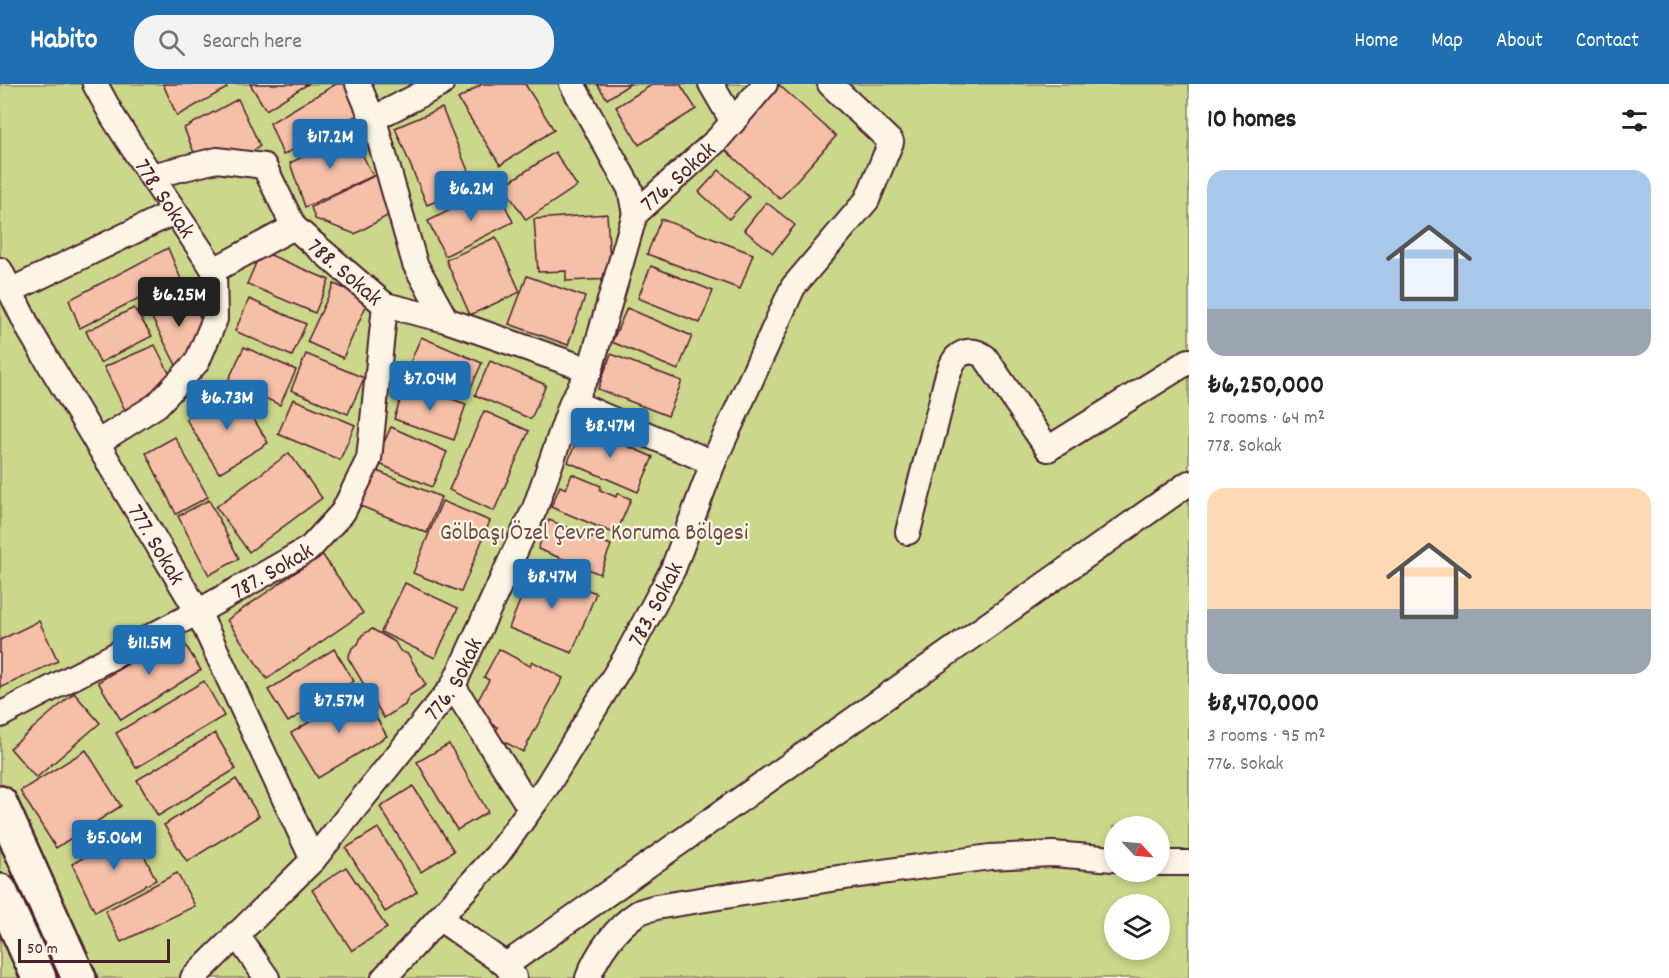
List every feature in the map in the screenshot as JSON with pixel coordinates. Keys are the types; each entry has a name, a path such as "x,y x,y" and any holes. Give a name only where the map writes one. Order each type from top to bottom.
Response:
{"highway":[{"path":"0,803 80,978"},
{"path":"0,891 39,978"}],"street":[{"name":"778. Sokak","path":"95,84 151,177 214,270"},
{"path":"358,84 373,119 415,264 446,320"},
{"path":"373,119 441,84"},
{"path":"572,84 630,189 635,214"},
{"path":"711,84 733,122"},
{"name":"776. Sokak","path":"193,978 313,860 453,686 535,508 572,402 590,370 635,214 717,140 765,84"},
{"name":"783. Sokak","path":"384,978 496,855 547,786 626,657 673,569 713,463 793,287 867,200 891,142 830,84"},
{"path":"151,177 217,159 264,166 294,227"},
{"path":"5,281 174,212"},
{"name":"788. Sokak","path":"214,270 294,227 385,305 446,320 590,370"},
{"path":"97,442 157,405 197,362 215,319 214,270"},
{"name":"777. Sokak","path":"5,281 30,331 198,612 313,860"},
{"name":"787. Sokak","path":"0,715 198,612 310,548 343,512 369,459 385,305"},
{"path":"908,532 951,367 959,356 971,351 985,357 1048,449 1189,361"},
{"path":"572,402 713,463"},
{"path":"439,918 510,971 1189,483"},
{"path":"453,686 531,808"},
{"path":"588,978 593,965 624,924 639,912 656,907 831,879 1012,855 1053,854 1104,858"},
{"path":"1170,863 1189,863"},
{"path":"236,934 267,978"}],"green space":[{"name":"Gölbaşı Özel Çevre Koruma Bölgesi","path":"0,84 1189,84 1189,978 0,978"}],"building":[{"path":"163,84 225,84 227,88 177,116"},
{"path":"250,84 308,84 266,110"},
{"path":"336,84 346,84 361,113 283,155 270,123"},
{"path":"482,84 525,84 554,130 500,165 458,99"},
{"path":"597,84 630,84 607,99"},
{"path":"653,84 680,84 696,109 639,145 616,107"},
{"path":"779,85 836,136 780,199 723,148"},
{"path":"238,99 260,146 246,156 195,155 184,128"},
{"path":"442,108 474,185 427,205 395,128"},
{"path":"351,132 373,176 305,207 290,163"},
{"path":"555,152 577,186 526,220 503,186"},
{"path":"719,170 749,197 729,219 699,192"},
{"path":"376,175 389,215 355,234 315,219 311,207"},
{"path":"496,187 513,222 445,256 428,221"},
{"path":"766,202 795,225 773,253 744,230"},
{"path":"607,214 611,279 566,281 566,271 538,272 534,219"},
{"path":"661,219 753,254 740,289 647,254"},
{"path":"496,237 520,292 470,315 446,260"},
{"path":"168,248 183,284 147,307 143,296 80,328 69,300"},
{"path":"261,251 329,280 315,313 247,284"},
{"path":"651,266 713,291 700,323 638,298"},
{"path":"527,276 585,297 568,345 509,324"},
{"path":"334,284 369,299 343,358 307,342"},
{"path":"189,294 204,326 179,371 151,316"},
{"path":"249,299 306,324 292,356 235,331"},
{"path":"134,308 152,336 100,363 86,331"},
{"path":"627,308 692,336 678,370 612,342"},
{"path":"421,337 482,363 467,396 407,370"},
{"path":"155,345 173,381 125,410 104,367"},
{"path":"244,347 296,370 280,405 228,381"},
{"path":"306,354 364,378 348,414 291,390"},
{"path":"611,354 682,381 668,416 598,389"},
{"path":"490,361 546,385 531,419 475,395"},
{"path":"406,383 466,404 454,440 394,419"},
{"path":"236,389 268,443 219,473 186,419"},
{"path":"293,399 355,425 340,460 278,434"},
{"path":"484,411 529,431 494,511 449,490"},
{"path":"391,427 447,452 432,487 375,462"},
{"path":"582,427 653,457 638,492 568,462"},
{"path":"175,437 208,497 176,514 146,453"},
{"path":"289,453 322,498 249,552 216,507"},
{"path":"372,469 441,497 427,533 358,505"},
{"path":"572,474 601,486 600,490 616,497 617,493 631,499 616,534 551,507 560,486 566,489"},
{"path":"209,500 239,559 209,575 178,516"},
{"path":"442,501 490,521 461,592 413,573"},
{"path":"549,520 611,545 600,574 538,549"},
{"path":"322,554 363,613 267,679 227,620"},
{"path":"533,568 596,593 572,653 509,628"},
{"path":"405,583 458,608 435,658 381,632"},
{"path":"39,621 58,661 0,688 0,640"},
{"path":"372,629 395,642 400,651 408,654 426,685 409,696 405,705 384,718 348,658 362,635"},
{"path":"178,633 201,670 121,720 98,682"},
{"path":"334,649 354,681 288,722 268,690"},
{"path":"499,649 530,666 532,661 563,678 523,752 494,736 498,727 478,716 483,708 476,704 489,680 484,677"},
{"path":"204,681 224,716 136,768 116,733"},
{"path":"361,691 387,736 318,778 291,733"},
{"path":"74,693 100,723 36,778 10,748"},
{"path":"215,733 236,769 158,816 137,780"},
{"path":"449,744 488,812 457,830 417,762"},
{"path":"86,750 121,806 56,848 20,791"},
{"path":"236,779 259,816 187,862 164,825"},
{"path":"413,786 454,851 421,872 380,807"},
{"path":"378,828 417,892 385,912 346,848"},
{"path":"132,830 156,880 95,912 72,864"},
{"path":"346,867 387,928 352,951 312,890"},
{"path":"177,873 195,906 121,942 105,911"}]}
